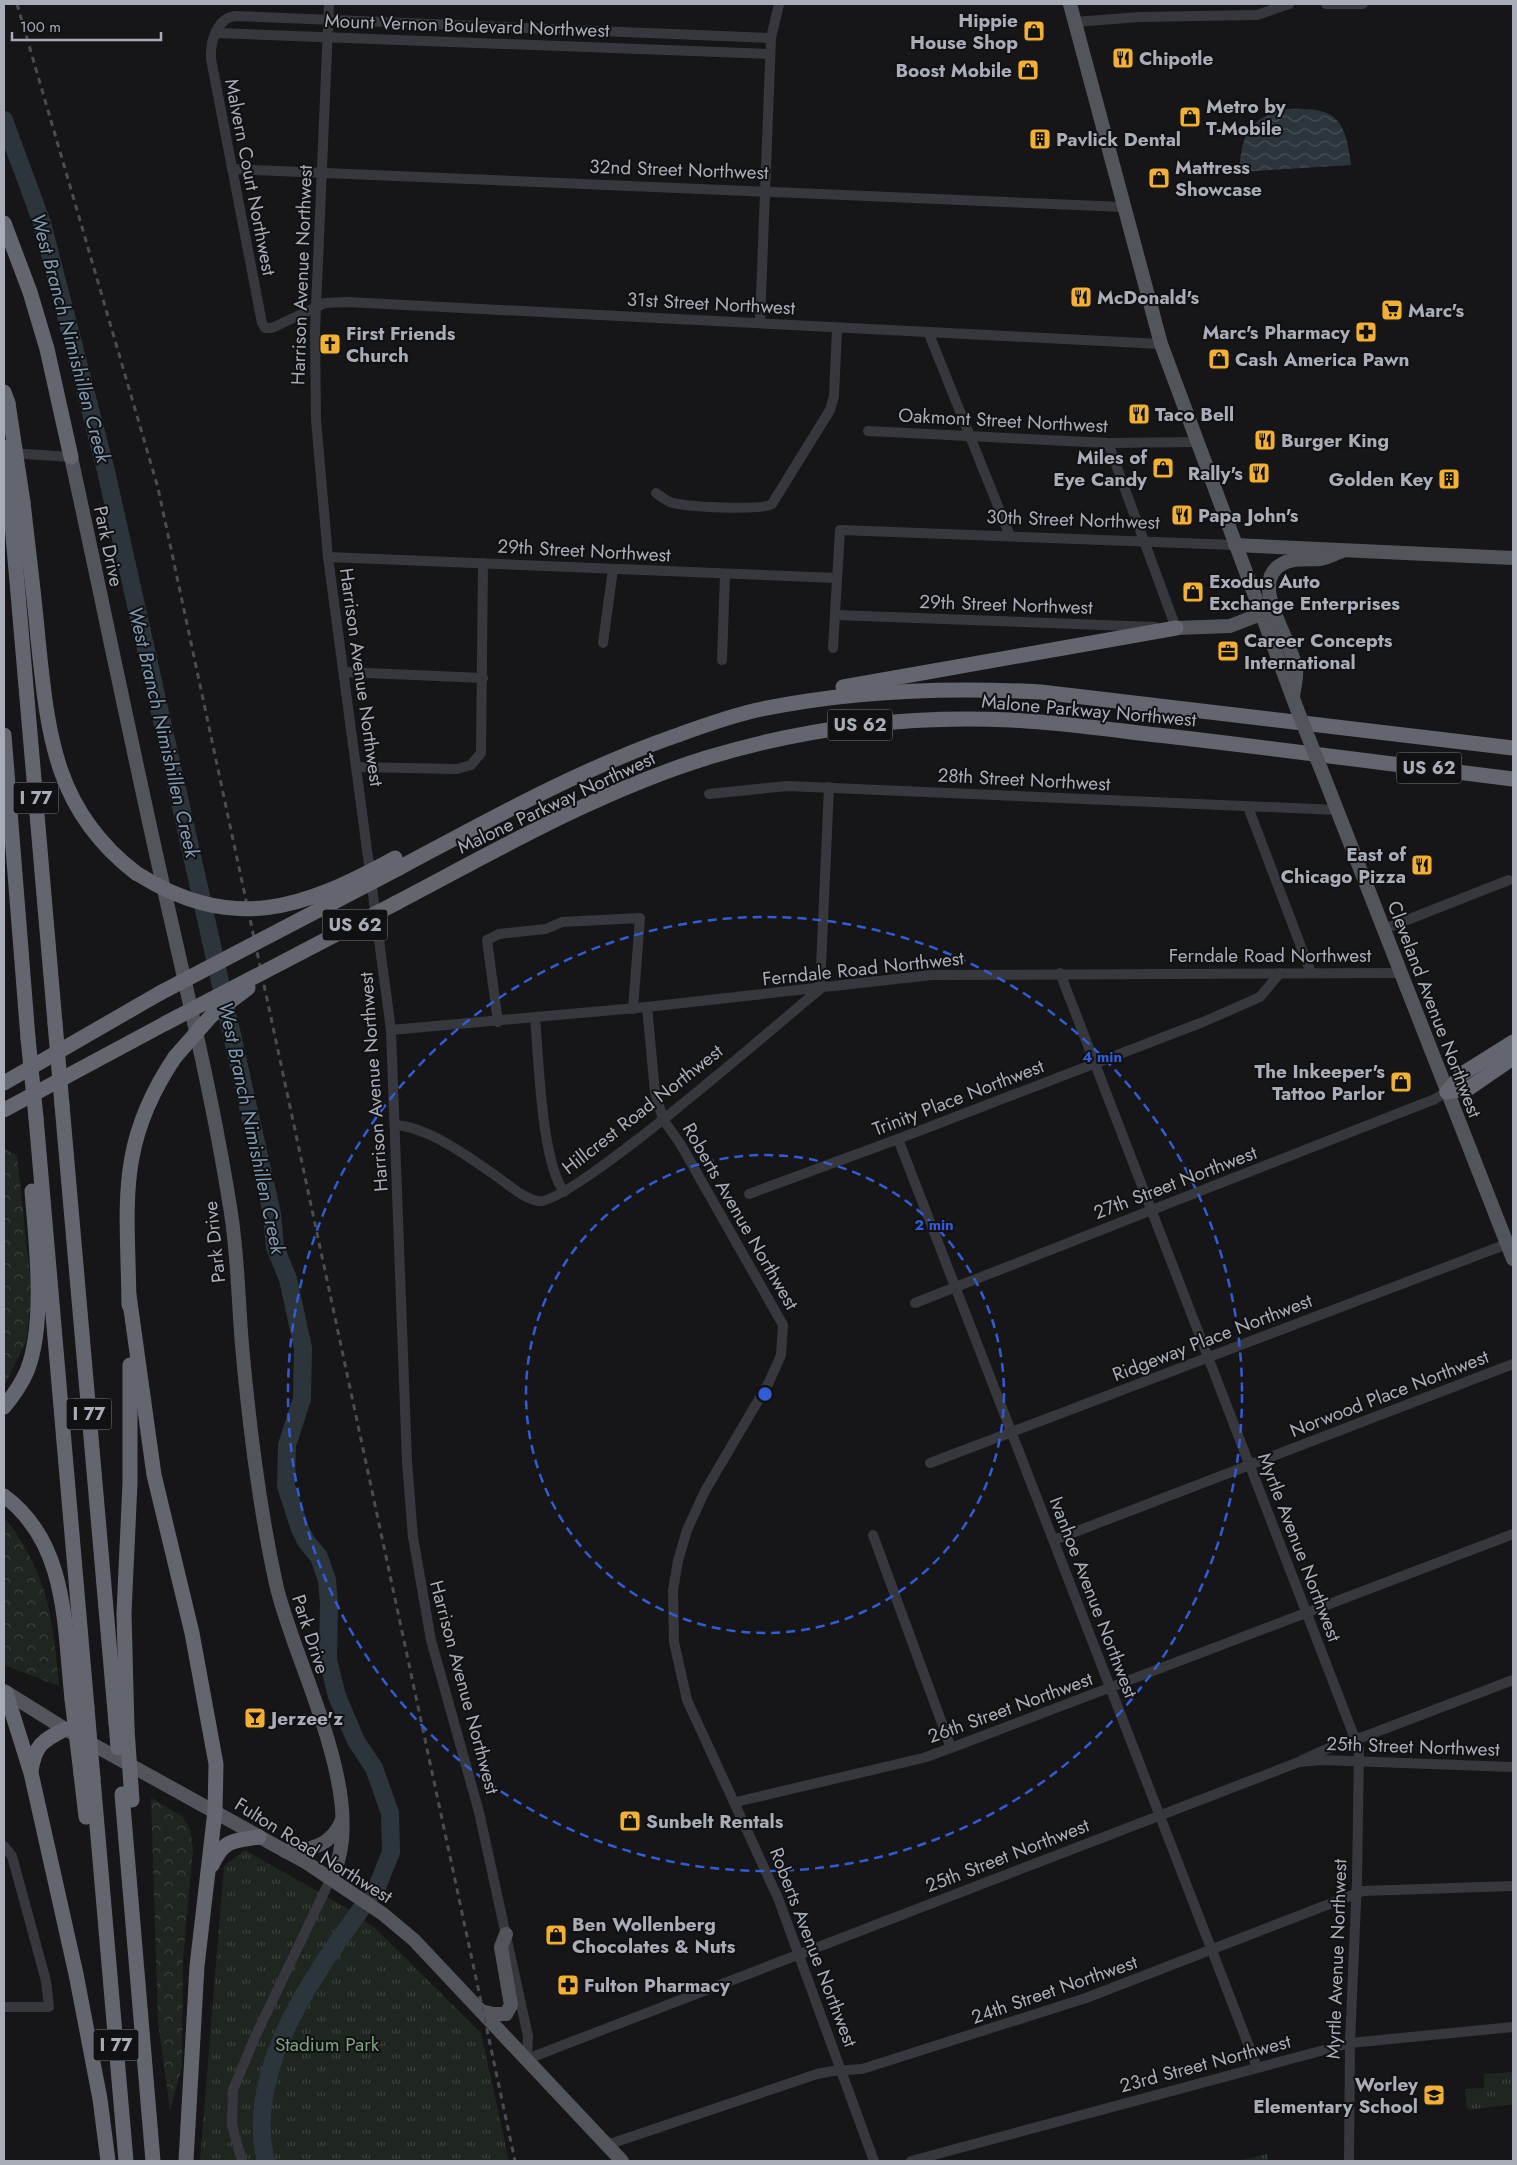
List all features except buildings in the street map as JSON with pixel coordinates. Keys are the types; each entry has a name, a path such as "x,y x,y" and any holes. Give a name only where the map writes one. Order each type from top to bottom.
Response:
{"highway":[{"path":"4,223 30,292 47,349 71,457"},
{"path":"6,397 17,502 45,703 58,762 68,790 83,820 107,849 136,873 168,891 194,901 222,907 254,908 293,904 397,863"},
{"name":"I 77","path":"4,447 17,502 55,1023 121,1726 127,1797 133,1930 153,2161"},
{"path":"761,709 840,688 1176,628"},
{"name":"Malone Parkway Northwest","path":"397,863 542,782 590,769 696,728 761,709 882,692 978,689 1104,698 1513,748"},
{"name":"Malone Parkway Northwest","path":"315,946 563,817 671,770 708,757 779,739 862,725 936,719 1048,722 1509,779"},
{"name":"I 77","path":"4,735 28,1038 87,1708 87,1776 106,1929 126,2161"},
{"path":"4,1083 111,1020 397,863"},
{"path":"4,1110 315,946"},
{"path":"121,1726 131,1438 126,1207 132,1154 151,1096 175,1057 200,1027 227,1003 315,946"},
{"path":"4,1074 111,1020"},
{"path":"1447,1092 1462,1074 1513,1042"},
{"path":"1447,1092 1469,1088 1513,1058"},
{"path":"4,1407 16,1391 26,1372 32,1352 35,1330 37,1289 31,1173 37,1124"},
{"path":"129,1295 154,1475 192,1633 210,1720 216,1764 215,1811 197,1966 186,2161"},
{"path":"4,1496 20,1508 31,1520 40,1532 52,1560 59,1589 72,1699 87,1776"},
{"path":"5,1692 31,1774 84,2016 108,2161"},
{"path":"31,1774 34,1753 41,1743 65,1729"},
{"path":"208,1873 219,1850 234,1841 259,1837"}],"main road":[{"name":"Cleveland Avenue Northwest","path":"1070,4 1161,344 1295,703 1513,1259"},
{"name":"Park Drive","path":"71,457 176,941 230,1205 244,1372 267,1537 276,1585 295,1649 337,1773 343,1817 336,1882"},
{"name":"30th Street Northwest","path":"1235,545 1513,558"},
{"path":"1295,703 1296,670 1269,596 1268,580 1273,570 1285,562 1299,559 1322,559 1347,549"},
{"path":"1176,628 1233,625 1261,614"},
{"name":"Fulton Road Northwest","path":"5,1692 65,1729 285,1851 336,1882 383,1914 414,1940 622,2161"},
{"path":"285,1851 306,1849 327,1842 338,1829 343,1817"},
{"path":"481,2011 493,2014 506,2014 511,2006 501,1947 506,1934"}],"street":[{"name":"Harrison Avenue Northwest","path":"329,4 316,307 316,420 328,556 391,1030 407,1462 412,1537 431,1640 475,1795 506,1934 528,2036 527,2059"},
{"path":"1075,22 1139,17 1257,16 1289,4"},
{"path":"1326,4 1363,4"},
{"path":"760,322 771,38 782,5"},
{"name":"Mount Vernon Boulevard Northwest","path":"770,54 328,38 216,32 223,20 233,16 771,38"},
{"name":"Malvern Court Northwest","path":"216,32 211,50 211,59 260,318 265,328"},
{"name":"32nd Street Northwest","path":"232,169 765,190 1124,207"},
{"name":"31st Street Northwest","path":"265,328 272,328 325,303 347,302 760,322 837,329 929,334 1161,344"},
{"path":"656,493 670,502 720,507 762,508 772,504 830,410 834,396 837,329"},
{"path":"929,334 1010,536"},
{"name":"Oakmont Street Northwest","path":"868,431 1108,443 1197,442"},
{"path":"1108,443 1176,628"},
{"path":"4,453 71,457"},
{"name":"30th Street Northwest","path":"837,578 840,530 1145,540 1235,545"},
{"name":"29th Street Northwest","path":"328,556 837,578"},
{"path":"356,767 465,768 472,765 481,753 483,746 483,563"},
{"path":"603,643 613,569"},
{"path":"722,660 725,574"},
{"path":"834,648 837,578"},
{"name":"29th Street Northwest","path":"836,614 1176,628"},
{"path":"344,672 483,678"},
{"name":"28th Street Northwest","path":"709,794 787,786 829,787 1337,810"},
{"path":"820,989 829,787"},
{"path":"1248,807 1311,973"},
{"path":"1384,929 1509,880"},
{"path":"498,1022 487,940 499,934 546,929 562,922 640,918 633,1008"},
{"name":"Myrtle Avenue Northwest","path":"1060,973 1359,1749 1350,2043 1349,2161"},
{"name":"Trinity Place Northwest","path":"750,1194 898,1140 1170,1035 1260,997 1280,973"},
{"name":"Ferndale Road Northwest","path":"391,1030 498,1022 647,1007 932,975 1401,973"},
{"name":"Hillcrest Road Northwest","path":"396,1125 424,1132 520,1192 538,1201 547,1201 564,1192 619,1154 820,989"},
{"name":"Roberts Avenue Northwest","path":"647,1007 655,1092 663,1119 681,1145 783,1325 784,1340 776,1369 695,1511 682,1546 673,1590 674,1642 681,1679 696,1722 736,1802 778,1898 874,2161"},
{"path":"535,1018 550,1156 557,1182 564,1192"},
{"name":"27th Street Northwest","path":"914,1303 1435,1099 1447,1092"},
{"name":"Ivanhoe Avenue Northwest","path":"898,1140 1257,2067"},
{"name":"Ridgeway Place Northwest","path":"930,1463 1507,1244"},
{"name":"Norwood Place Northwest","path":"1054,1540 1513,1364"},
{"name":"26th Street Northwest","path":"736,1802 923,1758 1513,1534"},
{"path":"873,1535 951,1748"},
{"path":"1298,1762 1310,1754 1363,1737 1513,1680"},
{"name":"25th Street Northwest","path":"527,2059 1298,1762 1513,1767"},
{"path":"4,1846 12,1856 46,1981 49,2007 4,2007"},
{"path":"242,2161 232,2125 233,2090 269,2011 336,1882"},
{"name":"24th Street Northwest","path":"607,2145 817,2074 862,2069 1044,2013 1356,1894 1371,1890 1513,1886"},
{"name":"23rd Street Northwest","path":"912,2161 1350,2043 1513,2027"}],"green space":[{"path":"4,1149 17,1155 32,1294 26,1342 4,1386"},
{"path":"4,1517 19,1537 30,1557 46,1597 51,1618 59,1686 4,1665"},
{"path":"151,1798 182,1816 190,1829 193,1849 183,1959 182,2067 170,2110 158,2022"},
{"name":"Stadium Park","path":"245,1850 345,1907 375,1928 481,2033 509,2161 200,2161 224,1866"},
{"path":"1513,2072 1513,2104 1467,2110 1465,2089 1484,2088 1484,2074"},
{"path":"1267,2154 1268,2161 1237,2161"}],"water":[{"path":"1285,109 1316,110 1334,118 1341,125 1345,135 1351,165 1239,172 1242,148 1249,130 1262,118"}],"waterway":[{"name":"West Branch Nimishillen Creek","path":"4,120 42,223 106,471 272,1214 275,1247 288,1279 303,1348 302,1399 287,1445 286,1486 300,1529 306,1541 319,1557 327,1580 329,1603 328,1660 337,1696 356,1741 374,1768 390,1813 391,1852 377,1887 312,1981 293,2015 277,2051 266,2088 262,2124 266,2161"}],"railway":[{"path":"17,4 158,488 515,2161"}],"place":[{"name":"Hippie House Shop","path":"1034,31"},
{"name":"Chipotle","path":"1123,58"},
{"name":"Boost Mobile","path":"1028,70"},
{"name":"Metro by T-Mobile","path":"1190,117"},
{"name":"Pavlick Dental","path":"1040,139"},
{"name":"Mattress Showcase","path":"1159,178"},
{"name":"McDonald's","path":"1081,297"},
{"name":"Marc's","path":"1392,310"},
{"name":"Marc's Pharmacy","path":"1366,332"},
{"name":"First Friends Church","path":"330,344"},
{"name":"Cash America Pawn","path":"1219,359"},
{"name":"Taco Bell","path":"1139,414"},
{"name":"Burger King","path":"1265,440"},
{"name":"Miles of Eye Candy","path":"1163,468"},
{"name":"Rally's","path":"1259,473"},
{"name":"Golden Key","path":"1449,479"},
{"name":"Papa John's","path":"1182,515"},
{"name":"Exodus Auto Exchange Enterprises","path":"1193,592"},
{"name":"Career Concepts International","path":"1228,651"},
{"name":"East of Chicago Pizza","path":"1422,865"},
{"name":"The Inkeeper's Tattoo Parlor","path":"1401,1082"},
{"name":"Jerzee'z","path":"255,1718"},
{"name":"Sunbelt Rentals","path":"630,1821"},
{"name":"Ben Wollenberg Chocolates & Nuts","path":"556,1935"},
{"name":"Fulton Pharmacy","path":"568,1985"},
{"name":"Worley Elementary School","path":"1434,2095"}]}
